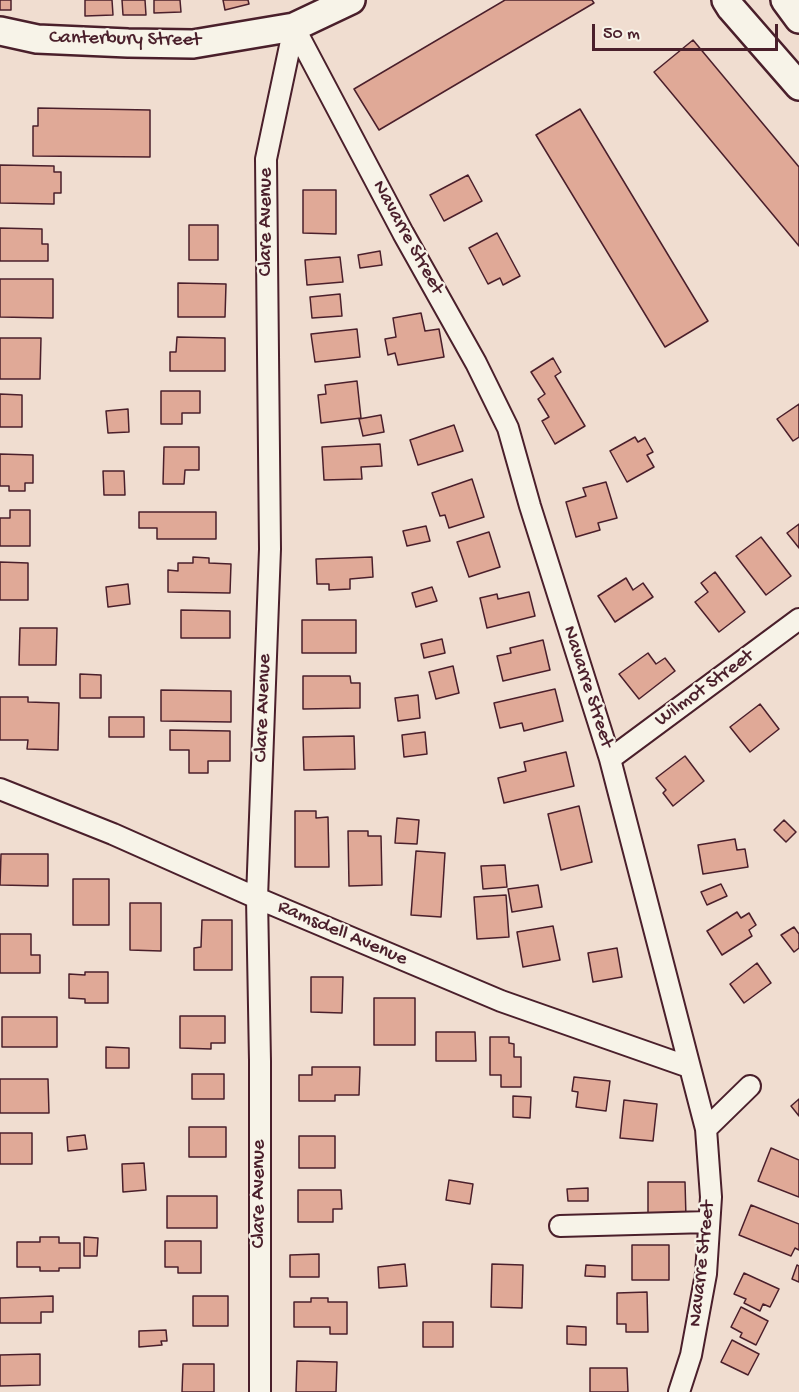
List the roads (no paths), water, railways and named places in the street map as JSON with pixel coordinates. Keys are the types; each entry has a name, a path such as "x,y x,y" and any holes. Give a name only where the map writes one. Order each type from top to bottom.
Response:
{"street":[{"name":"Canterbury Street","path":"0,31 37,39 128,44 193,44 294,27 351,0"},
{"path":"726,0 799,86"},
{"path":"785,0 799,20"},
{"name":"Navarre Street","path":"294,27 476,363 508,428 530,506 610,759 706,1129 711,1197 704,1286 691,1355 679,1392"},
{"name":"Clare Avenue","path":"260,1392 260,1061 257,898 270,549 266,159 294,27"},
{"name":"Wilmot Street","path":"610,759 799,619"},
{"name":"Ramsdell Avenue","path":"0,789 113,834 257,898 501,1001 689,1067"},
{"path":"706,1129 750,1086"},
{"path":"560,1226 709,1222"}]}
